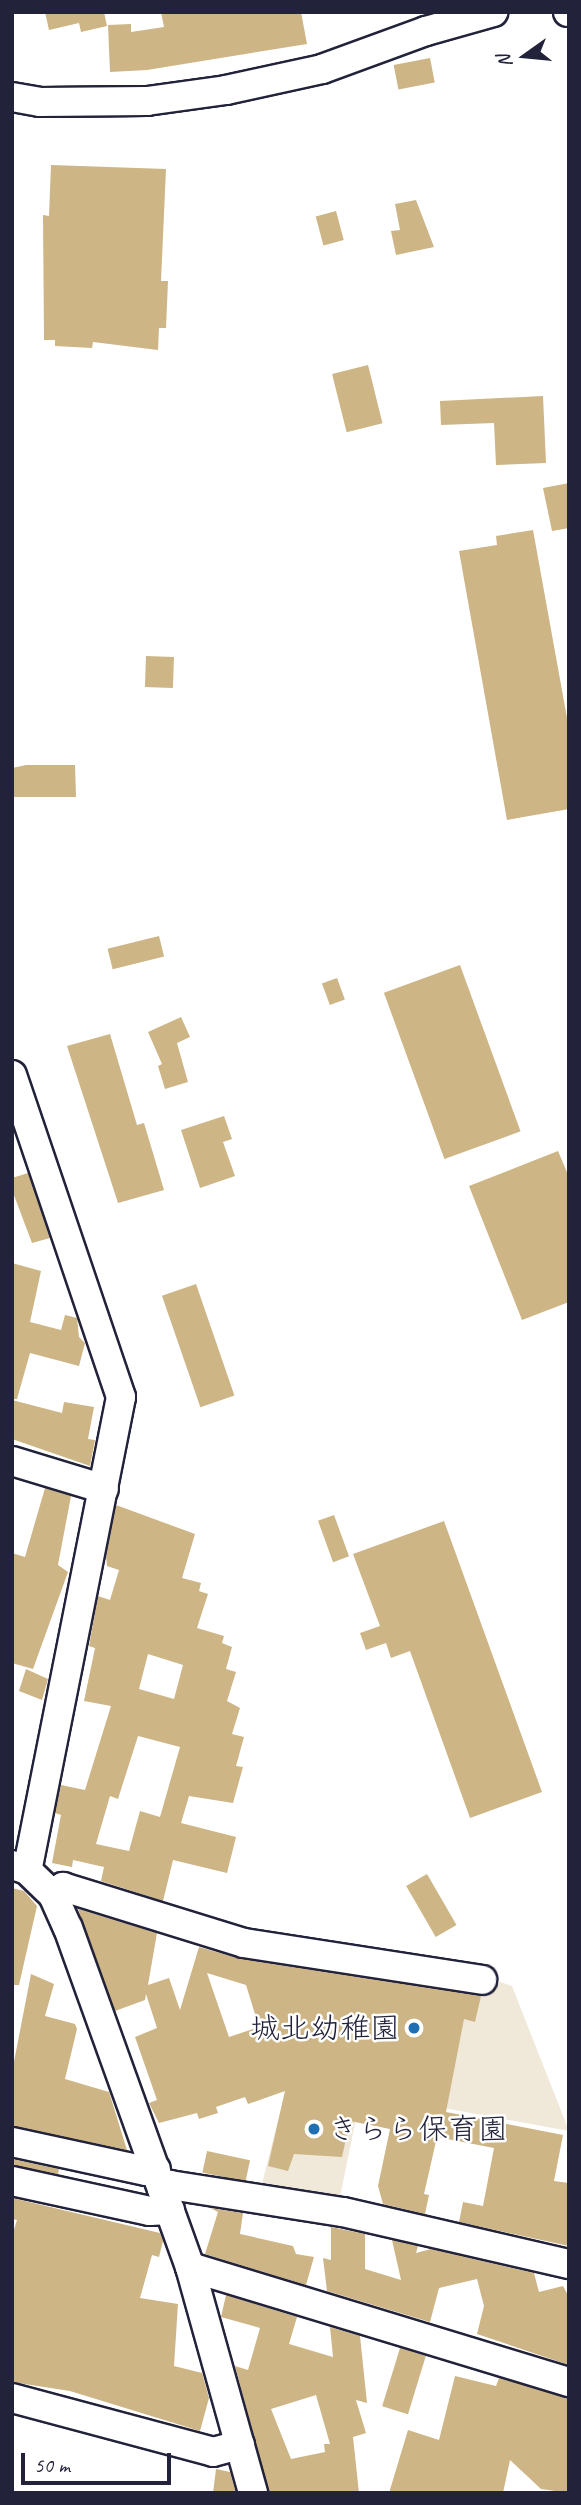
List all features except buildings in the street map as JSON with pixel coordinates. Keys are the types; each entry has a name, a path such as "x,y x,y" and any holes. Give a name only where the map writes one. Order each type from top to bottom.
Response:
{"street":[{"path":"12,97 40,102 147,101 226,90 322,69 426,31 493,12"},
{"path":"12,1075 121,1397 104,1489 20,1868 53,1895 190,2267 253,2493"},
{"path":"12,1461 104,1489"},
{"path":"53,1895 63,1886 244,1943 481,1980"},
{"path":"12,2142 146,2171 162,2189"},
{"path":"12,2181 150,2211 162,2189"},
{"path":"162,2189 184,2187 343,2212 569,2264"},
{"path":"190,2267 569,2382"},
{"path":"12,2398 214,2452 240,2445"}],"shaded area":[{"name":"城北幼稚園","path":"314,1958 491,1979 512,1986 569,2131 362,2093 288,2074"},
{"name":"きらら保育園","path":"289,2076 361,2094 340,2197 331,2203 261,2188"}],"place":[{"name":"城北幼稚園","path":"414,2028"},
{"name":"きらら保育園","path":"314,2129"}]}
